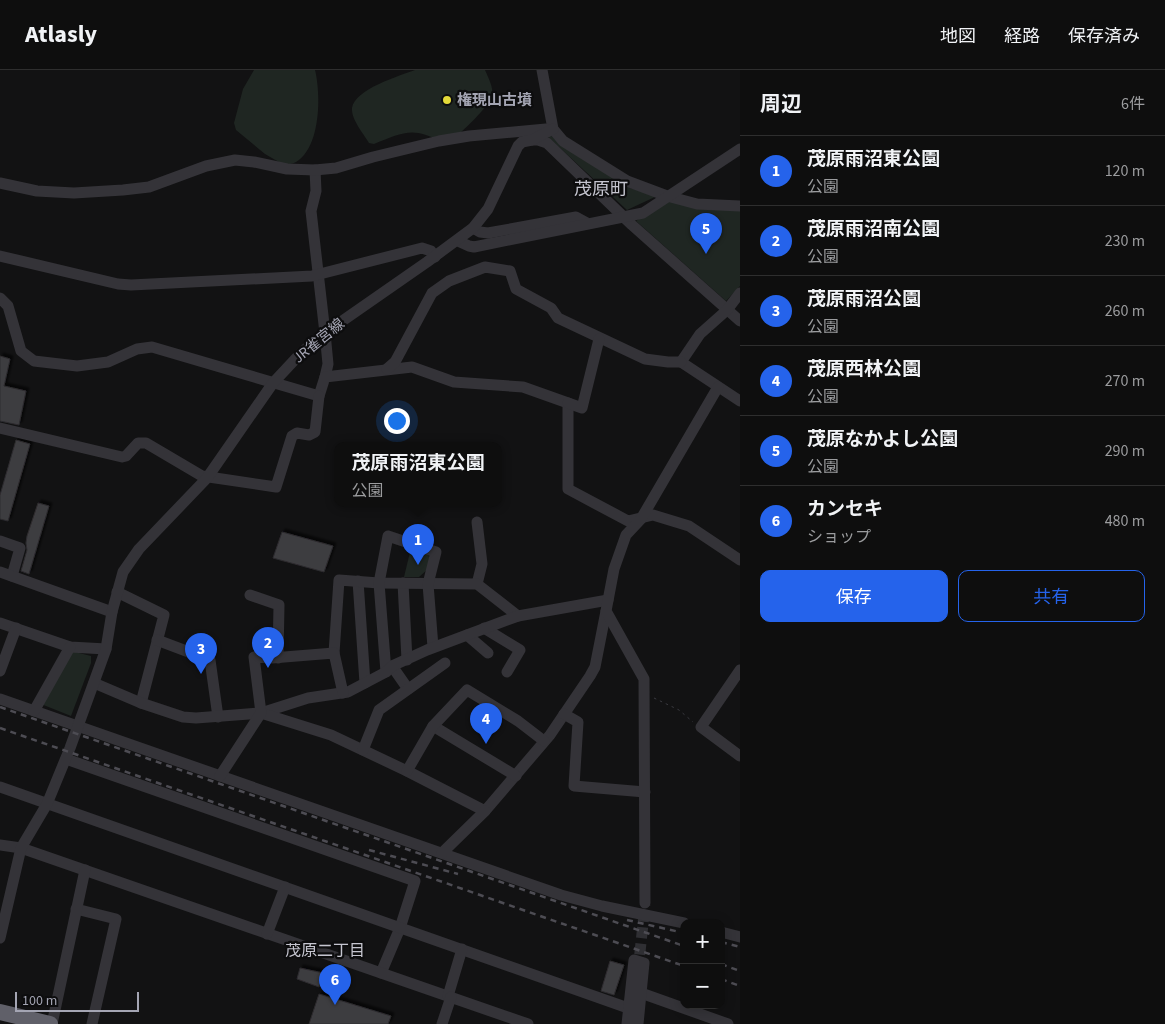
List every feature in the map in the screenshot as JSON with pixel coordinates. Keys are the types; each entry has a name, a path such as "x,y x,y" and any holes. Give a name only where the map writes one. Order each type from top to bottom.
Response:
{"highway":[{"path":"0,1012 51,1024"}],"street":[{"path":"542,70 553,128 563,141 626,181 667,196 697,204 740,206"},
{"path":"0,183 37,191 74,193 123,190 149,187 206,166 235,160 287,169 315,170 336,168 439,141 469,136 553,128"},
{"name":"JR雀宮線","path":"0,938 21,848 47,804 66,759 106,649 117,592 124,572 139,549 207,478 273,383 301,353 325,333 458,241 473,228 488,209 518,146 522,142 532,140 553,128"},
{"path":"532,140 547,143 624,217 740,321"},
{"path":"458,241 474,247 643,212 740,149"},
{"path":"0,428 122,457 126,456 138,443 146,442 207,478 276,487 292,436 297,433 309,435 315,432 319,396 328,364 311,211 316,191 315,170"},
{"path":"473,228 480,232 488,233 576,217 587,223"},
{"path":"0,256 118,284 131,285 318,275 422,248 432,251 435,256"},
{"path":"387,369 395,362 432,293 449,281 484,267 510,271 516,290 551,308 558,318 599,339 645,359 681,362 740,401"},
{"path":"681,362 700,334 727,310 740,293"},
{"path":"0,298 8,306 21,351 34,361 78,366 108,362 137,349 152,347 319,396"},
{"path":"325,377 412,367 454,382 523,387 582,408 599,339"},
{"path":"442,853 485,811 544,742 595,667 614,569 626,535 641,519 718,387"},
{"path":"568,403 568,489 628,521 653,515 689,526 740,560"},
{"path":"477,584 482,564 478,522"},
{"path":"408,689 389,669 379,583 388,536 436,552 428,584 433,647"},
{"path":"0,541 20,548 12,576"},
{"path":"0,572 112,612"},
{"path":"343,693 334,653 339,580 379,583 477,584 518,616"},
{"path":"358,581 365,682"},
{"path":"402,583 407,660"},
{"path":"117,592 164,615 140,702"},
{"path":"250,595 279,605 278,658"},
{"path":"94,683 183,717 218,717 261,713 308,698 348,692 433,647 518,616 607,605"},
{"path":"607,605 644,679 645,903"},
{"path":"0,623 70,647 106,649"},
{"path":"0,670 16,628"},
{"path":"484,628 520,650 507,672"},
{"path":"467,635 488,653"},
{"path":"157,640 210,660 218,717"},
{"path":"34,711 70,647"},
{"path":"220,776 261,713 254,657 278,658 334,653"},
{"path":"363,750 379,710 445,663"},
{"path":"740,670 701,727 740,756"},
{"path":"407,771 433,726 467,690 518,721 544,742"},
{"path":"0,699 561,895 680,922"},
{"path":"261,713 331,735 485,811"},
{"path":"564,714 578,722 574,786 645,792"},
{"path":"433,726 516,776"},
{"path":"66,759 415,881 400,928 382,973"},
{"path":"0,787 628,1008"},
{"path":"639,914 642,865 640,831 641,821 645,812"},
{"path":"645,812 650,829 651,916"},
{"path":"0,845 21,848 528,1024"},
{"path":"51,1024 85,870"},
{"path":"267,934 285,888"},
{"path":"76,909 116,919 92,1024"},
{"path":"725,933 740,937"},
{"path":"442,1024 462,949"},
{"path":"627,1024 634,960 644,964 638,1024"},
{"path":"633,1024 638,972"},
{"path":"641,993 728,1024"}],"path":[{"path":"644,694 679,710 701,727"}],"shaded area":[{"path":"254,70 315,70 318,106 315,133 304,155 295,163 284,165 265,154 236,130 234,123 243,89"},
{"path":"415,70 485,70 491,86 492,96 475,119 451,140 441,142 423,134 408,133 400,134 374,144 369,143 353,117 352,108 355,101 369,89"},
{"path":"548,132 630,188 657,196 627,210 545,134"},
{"path":"667,200 740,206 740,286 726,301 636,221"},
{"path":"411,548 428,554 430,560 428,569 419,577 404,577"},
{"path":"71,651 91,656 91,663 71,716 41,704"}],"building":[{"path":"0,356 10,359 4,386 26,391 19,425 0,421"},
{"path":"16,440 30,444 8,521 0,519 0,495"},
{"path":"38,503 49,506 29,574 21,571 27,550 27,536"},
{"path":"282,532 333,546 324,572 273,558"},
{"path":"610,961 624,965 614,995 601,991"},
{"path":"300,968 323,973 319,987 297,979"},
{"path":"319,994 391,1016 388,1024 309,1024"}],"tunnel":[{"path":"638,971 645,905"}],"railway":[{"path":"0,707 680,945"},
{"path":"0,728 680,965"},
{"path":"369,850 458,874"},
{"path":"627,920 680,932"},
{"path":"725,943 740,947"},
{"path":"725,965 740,971"},
{"path":"725,980 740,986"}],"place":[{"name":"権現山古墳","path":"447,100"},
{"name":"茂原なかよし公園","path":"706,254"},
{"name":"茂原雨沼東公園","path":"418,565"},
{"name":"茂原雨沼南公園","path":"268,668"},
{"name":"茂原雨沼公園","path":"201,674"},
{"name":"茂原西林公園","path":"486,744"},
{"name":"カンセキ","path":"335,1005"}],"district":[{"name":"茂原町","path":"601,189"},
{"name":"茂原二丁目","path":"325,951"}]}
